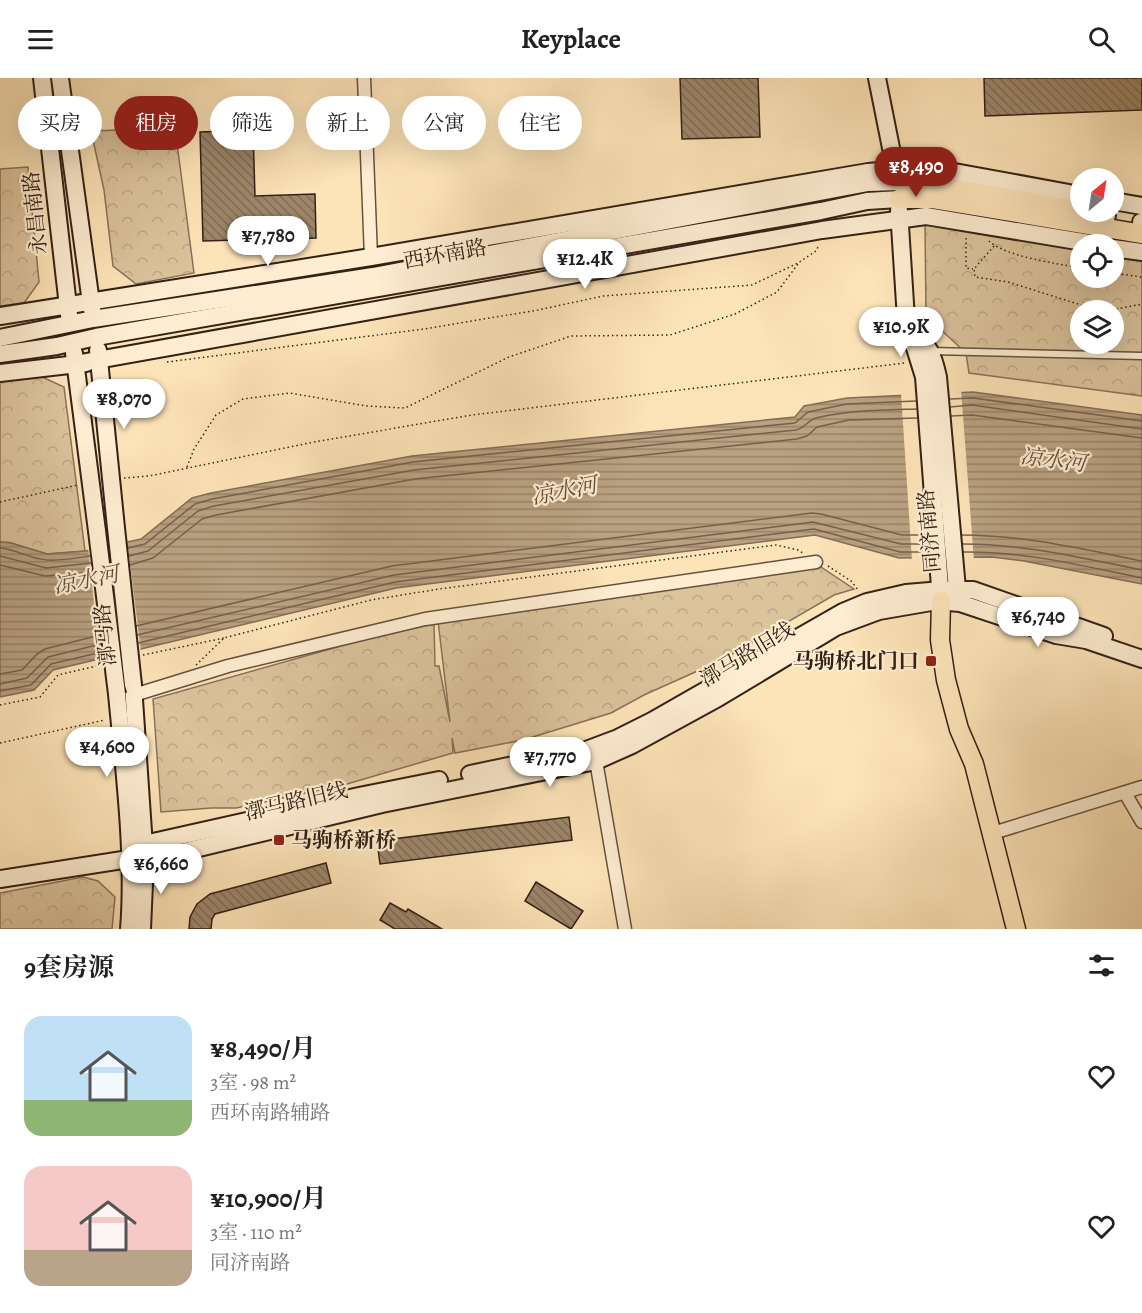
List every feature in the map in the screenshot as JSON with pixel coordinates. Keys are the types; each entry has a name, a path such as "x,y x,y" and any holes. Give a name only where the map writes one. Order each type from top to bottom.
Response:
{"main road":[{"name":"永昌南路","path":"42,78 73,343"},
{"name":"永昌南路","path":"60,78 96,338"},
{"path":"877,78 898,184 906,319 909,329 924,341 928,366"},
{"path":"0,316 371,257 856,174 898,184 933,199 1142,225"},
{"name":"西环南路","path":"0,338 93,319 373,276 868,183 898,184"},
{"path":"898,184 930,183 1070,200"},
{"name":"西环南路","path":"0,354 809,214 867,201 898,184"},
{"path":"0,372 100,360 822,230 926,216 1070,240"},
{"path":"1124,217 1142,225"},
{"path":"514,233 562,241"},
{"path":"1124,250 1142,252"},
{"path":"239,278 290,289"},
{"name":"漷马路","path":"96,338 134,690 142,929"},
{"name":"漷马路","path":"73,343 119,717 139,855 129,929"},
{"name":"同济南路","path":"928,366 947,585"},
{"path":"947,585 974,590 1142,650"},
{"path":"947,585 960,603 1056,635 1106,645 1142,659"},
{"path":"947,585 940,640 946,680 959,729 974,764 1016,929"},
{"name":"漷马路旧线","path":"0,879 139,855 359,796 595,754 632,745 717,698 836,627 947,585"}],"street":[{"path":"364,78 371,257"},
{"path":"134,690 191,678 228,666 425,619 816,562"},
{"path":"595,754 625,929"},
{"path":"993,833 1142,787"},
{"path":"1125,794 1142,822"}],"lane":[{"path":"928,366 1142,356"}],"path":[{"path":"986,226 989,242 994,246 1040,260 1070,266"},
{"path":"167,362 424,329 538,310 603,296 752,285 798,263 816,251 823,235 822,230"},
{"path":"966,235 966,268 974,269"},
{"path":"994,246 974,269 975,277 1008,282 1070,302"},
{"path":"186,468 194,449 216,415 243,399 290,393 366,406 405,408 509,357 571,336 670,335 735,314 777,292 798,263"},
{"path":"1124,275 1142,277"},
{"path":"1124,308 1142,304"},
{"path":"111,479 149,476 314,442 472,415 725,386 928,366"},
{"path":"0,502 90,482"},
{"path":"191,678 196,662 224,638 371,600 776,544 798,550 816,562 822,562 851,581 861,594"},
{"path":"0,743 119,717"}],"green space":[{"path":"114,130 114,150 178,150 194,273 136,284 113,266 104,190 95,150 102,150 102,131"},
{"path":"28,167 39,282 24,303 0,306 0,169"},
{"path":"925,223 1070,243 1070,288 1124,288 1124,251 1142,255 1142,396 969,373 966,353 926,316"},
{"path":"40,376 64,387 85,551 47,554 0,542 0,381"},
{"path":"818,565 854,589 834,595 722,660 644,695 611,713 523,740 455,753 452,738 453,753 347,784 236,808 161,812 153,699 373,637 434,624 435,666 439,666 450,722 438,621"},
{"path":"83,877 98,881 115,897 112,929 0,929 0,893"}],"water":[{"name":"凉水河","path":"973,392 1142,415 1142,584 992,557 899,558 815,535 396,588 53,670 34,690 0,697 0,542 47,554 86,551 141,539 192,498 412,456 795,417 804,406 847,398"}],"pier":[{"path":"961,389 974,561 912,561 901,393"},
{"path":"127,539 141,652 100,661 88,547"}],"building":[{"path":"680,78 758,78 760,137 682,139"},
{"path":"984,78 1142,78 1142,110 985,116"},
{"path":"200,132 210,132 210,150 254,150 255,196 315,194 316,238 203,241"},
{"path":"569,817 572,840 380,864 377,841"},
{"path":"326,863 331,883 215,914 211,929 189,929 190,917 197,904 210,894"},
{"path":"536,882 583,911 571,929 525,901"},
{"path":"390,903 406,912 408,909 442,929 395,929 380,920"}],"place":[{"name":"马驹桥北门口","path":"931,661"},
{"name":"马驹桥新桥","path":"279,840"}]}
